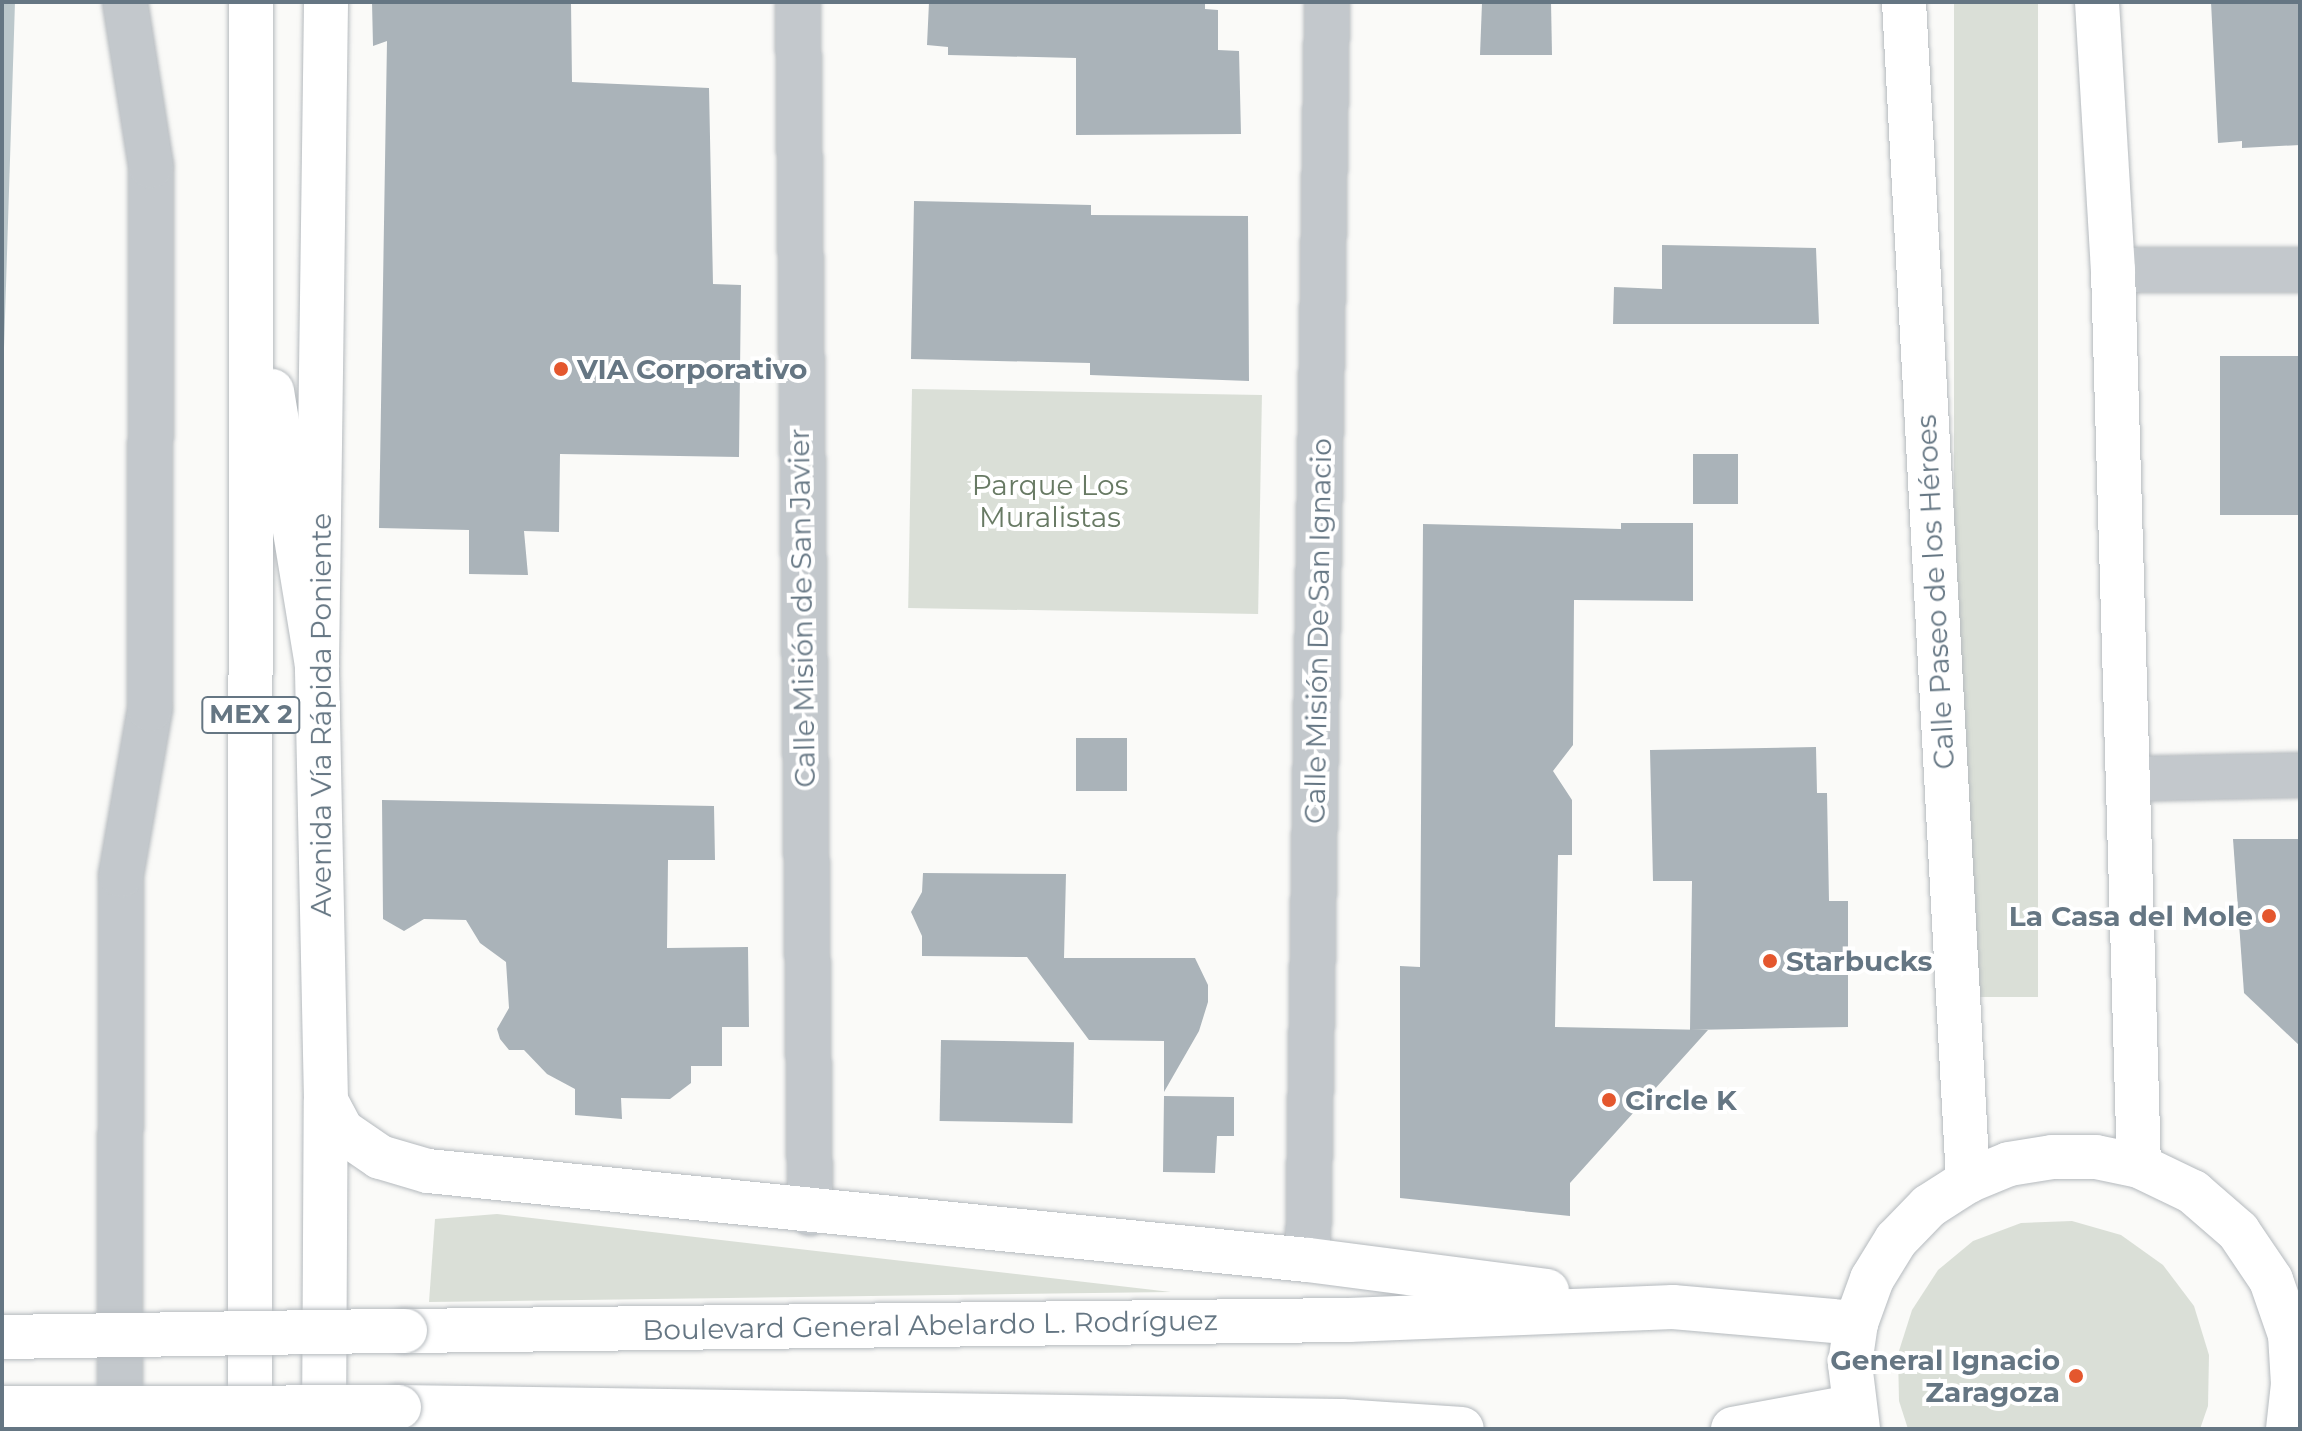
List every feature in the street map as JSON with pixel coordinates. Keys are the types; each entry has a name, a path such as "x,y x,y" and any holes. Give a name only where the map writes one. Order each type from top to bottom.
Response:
{"main road":[{"name":"MEX 2","path":"250,1429 251,2"},
{"name":"Avenida Vía Rápida Poniente","path":"324,1429 326,1101 317,665 326,2"},
{"name":"Calle Paseo de los Héroes","path":"1904,2 1968,1181"},
{"path":"2097,2 2113,270 2139,1166"},
{"path":"251,263 317,665"},
{"path":"326,1101 342,1131 380,1157 428,1171 810,1213 1308,1260 1673,1307"},
{"path":"1733,1429 1855,1418 1856,1323 1872,1279 1896,1240 1929,1206 1968,1181 2009,1164 2052,1157 2096,1157 2139,1166 2193,1192 2238,1231 2271,1280 2295,1335 2288,1429"},
{"name":"Boulevard General Abelardo L. Rodríguez","path":"2,1337 1349,1320 1673,1307 1856,1323"},
{"path":"2,1408 399,1407 1341,1421 1462,1429"}],"street":[{"path":"120,1429 121,875 150,709 151,166 125,2"},
{"name":"Calle Misión de San Javier","path":"798,2 810,1213"},
{"name":"Calle Misión De San Ignacio","path":"1308,1260 1327,2"},
{"path":"2113,270 2300,270"},
{"path":"2129,779 2300,775"}],"green space":[{"path":"1954,2 2038,2 2038,997 1954,997"},
{"name":"Parque Los Muralistas","path":"912,389 1262,395 1258,614 908,608"},
{"path":"497,1214 1171,1292 429,1302 435,1219"},
{"path":"2072,1221 2121,1235 2163,1265 2194,1306 2209,1355 2208,1406 2200,1429 1908,1429 1899,1401 1898,1354 1912,1310 1938,1270 1973,1241 2021,1223"}],"shaded area":[{"path":"2,2 15,2 2,411"}],"building":[{"name":"VIA Corporativo","path":"372,2 571,2 572,82 709,88 713,284 741,285 739,457 560,454 559,532 524,531 528,575 469,574 469,530 379,528 387,41 373,46"},
{"path":"929,2 1205,2 1205,9 1218,10 1218,50 1239,51 1241,134 1076,135 1076,58 948,55 948,47 927,45"},
{"path":"1551,2 1552,55 1480,55 1482,3"},
{"path":"2211,2 2300,2 2300,145 2242,148 2242,141 2218,143"},
{"path":"914,201 1091,205 1091,215 1248,216 1249,381 1090,375 1090,363 911,359"},
{"path":"1662,245 1816,248 1819,324 1613,324 1614,287 1662,289"},
{"path":"2220,356 2300,356 2300,515 2220,515"},
{"path":"1693,454 1738,454 1738,504 1693,504"},
{"path":"1621,523 1693,523 1693,601 1574,600 1573,745 1553,771 1572,800 1572,855 1558,855 1555,1027 1708,1030 1570,1183 1570,1216 1400,1198 1400,966 1420,967 1423,524 1621,529"},
{"path":"1076,738 1127,738 1127,791 1076,791"},
{"path":"1816,747 1817,793 1827,793 1829,901 1848,901 1848,1027 1690,1030 1692,881 1653,881 1650,750"},
{"path":"382,800 714,806 715,860 668,860 667,948 748,947 749,1027 722,1027 722,1066 691,1066 691,1083 670,1099 621,1098 622,1119 575,1115 575,1089 547,1074 524,1050 509,1050 500,1039 497,1029 509,1008 506,962 480,943 466,920 424,919 404,931 383,919"},
{"name":"La Casa del Mole","path":"2233,839 2300,839 2300,1046 2244,993"},
{"path":"923,873 1066,874 1064,958 1195,958 1208,985 1208,1002 1199,1031 1164,1092 1164,1041 1089,1040 1027,957 922,956 922,936 911,912 922,892"},
{"path":"941,1040 1074,1042 1073,1123 940,1121"},
{"path":"1164,1096 1234,1097 1234,1136 1217,1136 1215,1173 1163,1172"}],"place":[{"name":"VIA Corporativo","path":"561,369"},
{"name":"La Casa del Mole","path":"2269,916"},
{"name":"Starbucks","path":"1770,961"},
{"name":"Circle K","path":"1609,1100"},
{"name":"General Ignacio Zaragoza","path":"2076,1376"}]}
